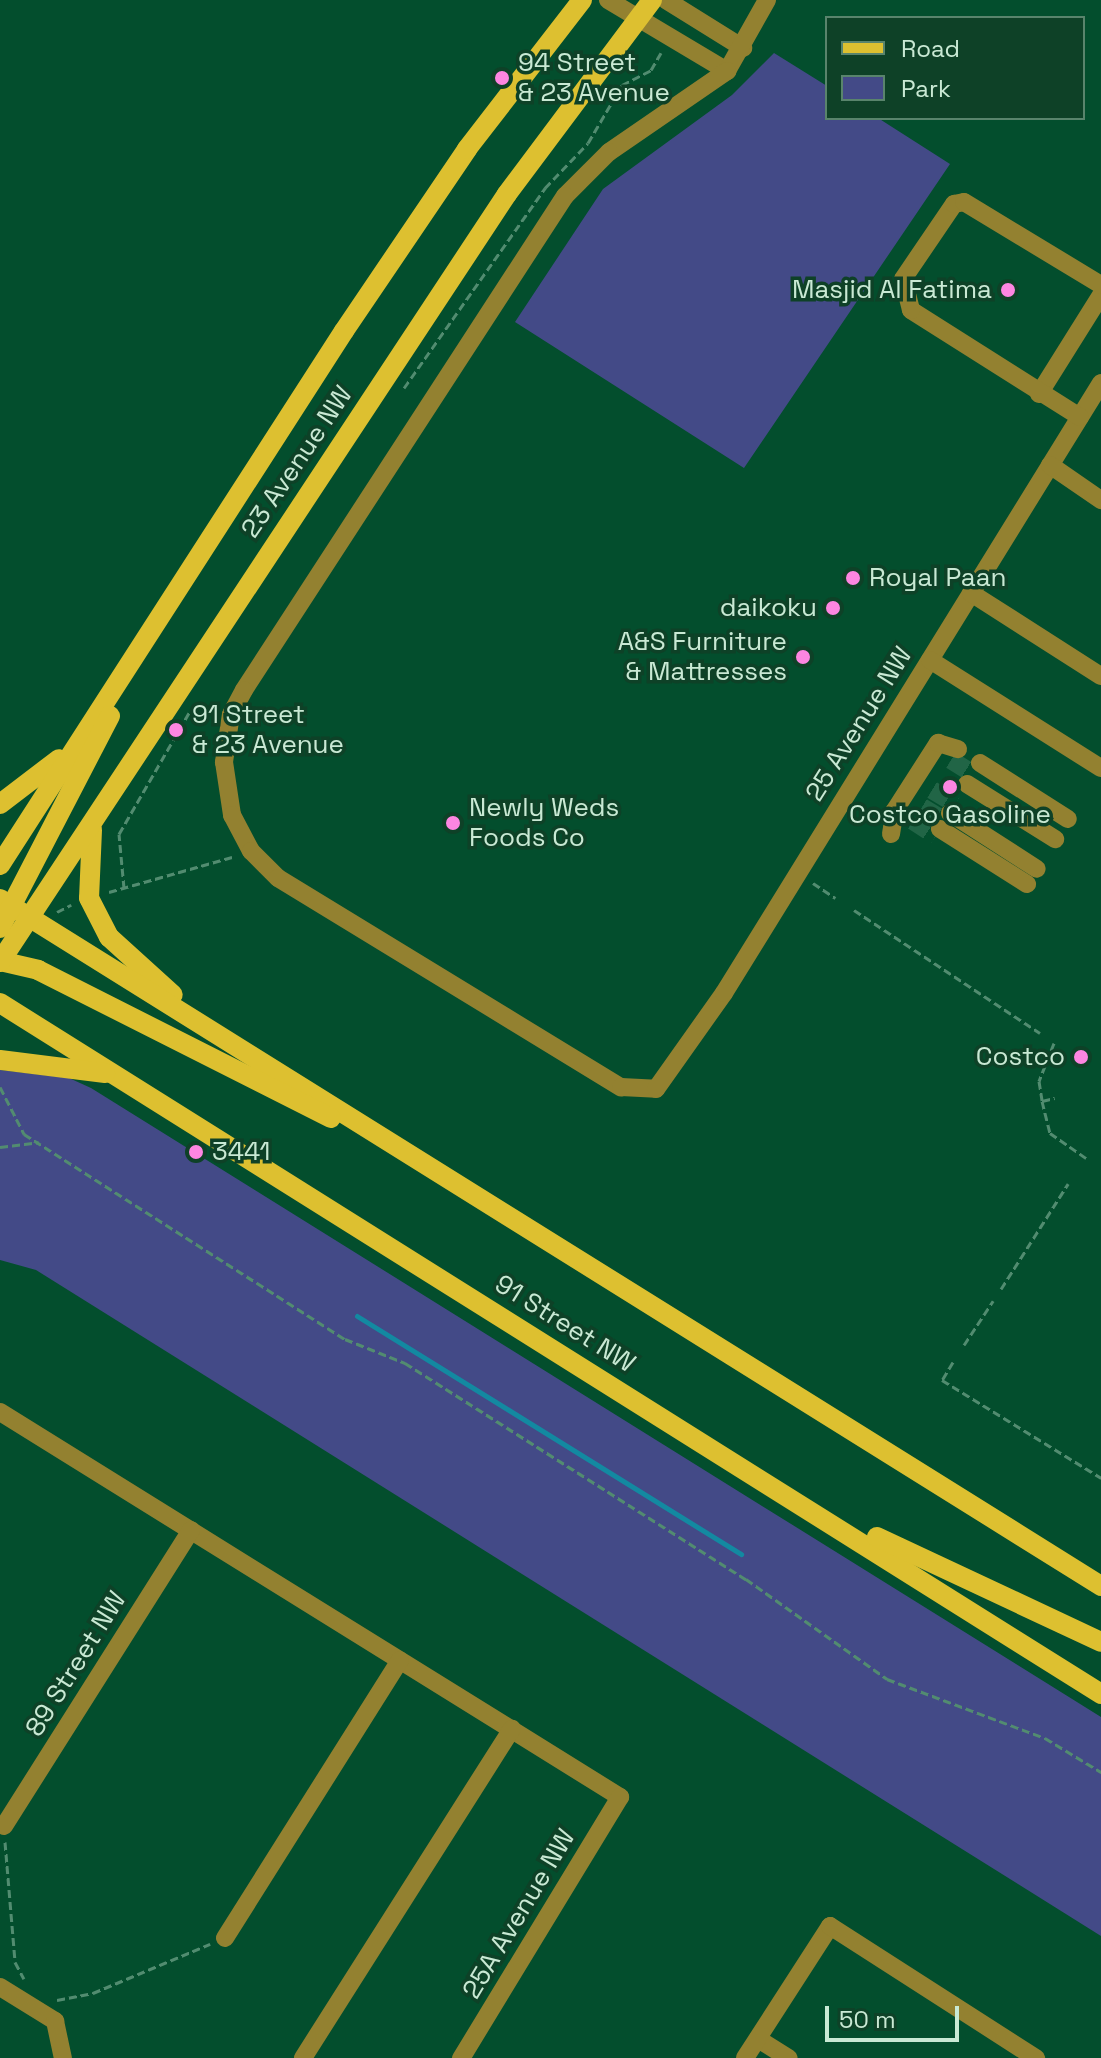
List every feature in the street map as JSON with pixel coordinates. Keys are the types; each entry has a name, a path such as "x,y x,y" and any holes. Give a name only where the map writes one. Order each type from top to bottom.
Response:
{"main road":[{"name":"23 Avenue NW","path":"0,865 467,149 582,0"},
{"name":"23 Avenue NW","path":"0,961 103,799 507,194 635,9 652,0"},
{"path":"178,589 3,915 30,917 1101,1586"},
{"path":"0,804 83,737"},
{"path":"103,799 86,848 85,881 109,937 231,1044"},
{"path":"0,961 38,970 253,1084 397,1147"},
{"name":"91 Street NW","path":"0,1003 791,1494 1101,1694"},
{"path":"0,1060 121,1076"},
{"path":"791,1494 1101,1642"}],"street":[{"path":"608,0 635,9 727,71"},
{"path":"666,0 743,48"},
{"path":"251,851 232,815 224,762 231,714 441,379 586,171 727,71 743,48 767,0"},
{"path":"1080,417 1039,394 911,310 903,279 954,204 964,202 1101,285"},
{"path":"1039,394 1101,295"},
{"name":"25 Avenue NW","path":"251,851 278,878 621,1087 656,1089 724,993 1101,383"},
{"path":"1050,465 1101,500"},
{"path":"971,593 1101,676"},
{"path":"930,660 1101,768"},
{"path":"891,834 913,782 941,740 934,788"},
{"path":"913,782 934,788"},
{"path":"913,782 934,788"},
{"path":"957,802 1044,857"},
{"path":"957,802 1044,857"},
{"path":"957,802 1044,857"},
{"path":"0,1412 512,1729 303,2058"},
{"name":"89 Street NW","path":"4,1826 191,1530"},
{"path":"225,1938 400,1660"},
{"name":"25A Avenue NW","path":"461,2058 620,1797 512,1729"},
{"path":"745,2058 830,1926 1036,2058"},
{"path":"0,1987 55,2021 63,2058"},
{"path":"758,2039 789,2058"}],"path":[{"path":"398,395 545,188 588,143 622,85 651,70 660,53"},
{"path":"192,705 119,834 124,888 251,851"},
{"path":"813,883 835,898"},
{"path":"854,910 1040,1033"},
{"path":"1054,1043 1040,1064 1042,1101 1050,1133 1086,1158"},
{"path":"0,1087 12,1118 39,1142 345,1339 405,1363 746,1579 887,1679 1045,1738 1101,1772"},
{"path":"1042,1101 1055,1098"},
{"path":"0,1147 39,1142"},
{"path":"1001,1289 1068,1184"},
{"path":"964,1345 993,1301"},
{"path":"953,1362 942,1380 1101,1478"},
{"path":"4,1826 15,1962 29,1986"},
{"path":"49,1997 93,1993 225,1938"}],"green space":[{"path":"774,53 825,85 825,120 881,120 950,164 744,468 515,322 603,189 732,95"},
{"path":"0,1070 69,1078 91,1088 1101,1717 1101,1936 36,1270 0,1260"}],"waterway":[{"path":"357,1316 741,1554"}],"tunnel":[{"path":"951,760 973,774"},
{"path":"932,790 955,804"},
{"path":"922,807 945,821"},
{"path":"913,821 936,836"}],"place":[{"name":"94 Street & 23 Avenue","path":"502,78"},
{"name":"Masjid Al Fatima","path":"1008,290"},
{"name":"Royal Paan","path":"853,578"},
{"name":"daikoku","path":"833,608"},
{"name":"A&S Furniture & Mattresses","path":"803,657"},
{"name":"91 Street & 23 Avenue","path":"176,730"},
{"name":"Costco Gasoline","path":"950,787"},
{"name":"Newly Weds Foods Co","path":"453,823"},
{"name":"Costco","path":"1081,1057"},
{"name":"3441","path":"196,1152"}]}
